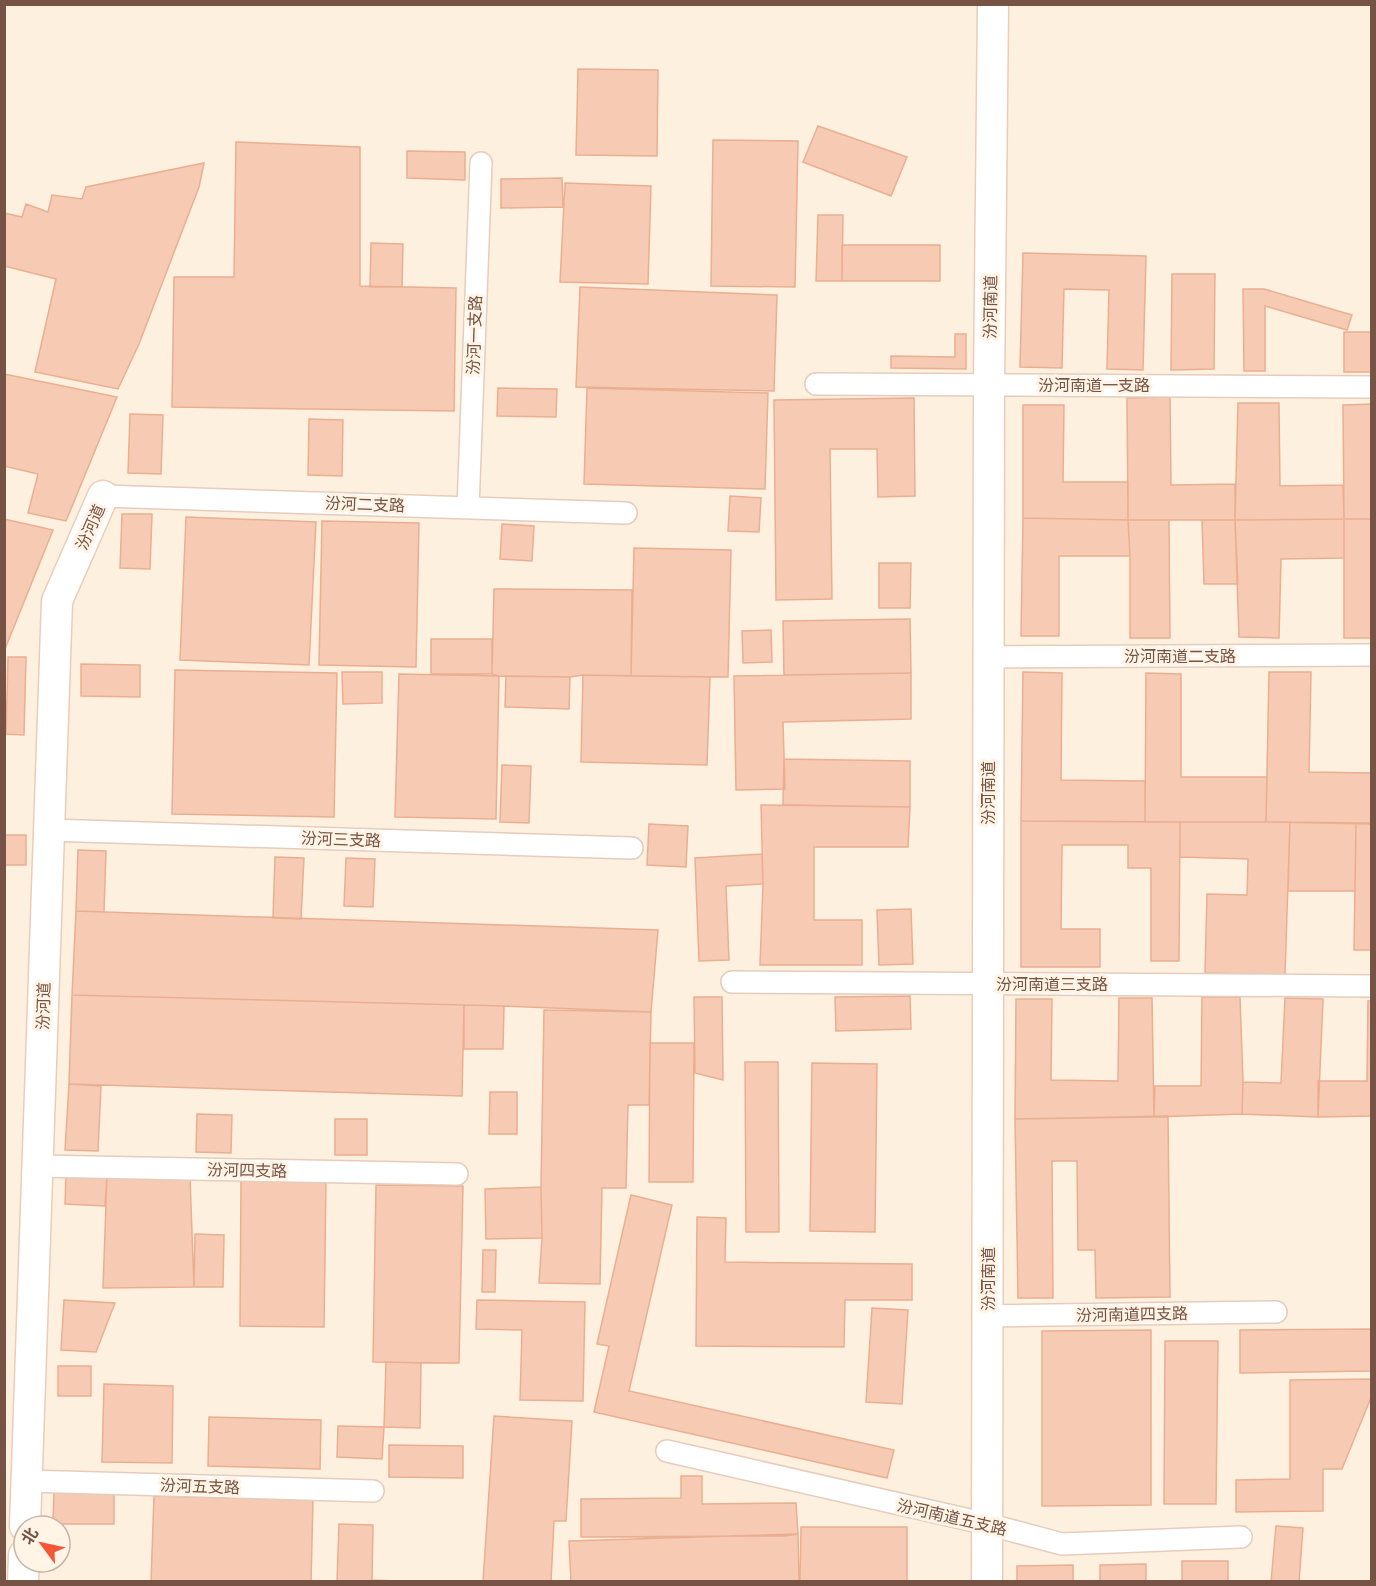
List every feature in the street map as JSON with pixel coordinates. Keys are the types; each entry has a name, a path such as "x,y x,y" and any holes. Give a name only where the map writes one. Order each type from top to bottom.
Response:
{"street":[{"name":"汾河南道","path":"987,1581 989,384 993,4"},
{"name":"汾河一支路","path":"468,508 481,163"},
{"name":"汾河南道一支路","path":"816,384 1371,387"},
{"name":"汾河二支路","path":"104,496 626,513"},
{"name":"汾河道","path":"26,1514 57,601 104,496"},
{"name":"汾河南道二支路","path":"988,657 1371,656"},
{"name":"汾河三支路","path":"50,830 632,848"},
{"name":"汾河南道三支路","path":"732,981 1371,987"},
{"name":"汾河四支路","path":"38,1166 457,1174"},
{"name":"汾河南道四支路","path":"987,1316 1276,1312"},
{"name":"汾河南道五支路","path":"667,1451 987,1524 1062,1544 1241,1537"},
{"name":"汾河五支路","path":"27,1481 373,1491"}],"building":[{"path":"578,69 658,70 657,156 576,155"},
{"path":"818,126 907,157 891,196 803,162"},
{"path":"713,140 798,141 795,287 711,286"},
{"path":"236,142 360,147 360,286 456,288 454,411 172,407 174,277 234,277"},
{"path":"407,151 465,152 465,180 407,178"},
{"path":"204,163 199,187 139,344 118,389 35,372 56,279 4,266 4,213 22,217 26,204 48,212 52,195 82,199 86,187"},
{"path":"562,178 563,207 501,208 501,179"},
{"path":"565,183 651,186 648,284 560,282"},
{"path":"818,215 843,215 842,281 816,281"},
{"path":"371,243 403,244 402,287 370,287"},
{"path":"842,245 940,245 940,281 842,281"},
{"path":"1023,253 1146,256 1143,370 1107,369 1109,290 1064,289 1062,368 1020,367"},
{"path":"1172,274 1215,274 1214,369 1171,370"},
{"path":"580,287 777,295 774,391 576,387"},
{"path":"1243,289 1264,289 1352,315 1347,330 1265,306 1265,371 1244,371"},
{"path":"1344,332 1372,332 1372,372 1344,372"},
{"path":"955,334 966,334 966,369 891,368 891,356 955,357"},
{"path":"4,374 117,397 66,521 28,513 38,474 4,466"},
{"path":"498,388 557,389 556,417 497,416"},
{"path":"587,388 768,393 765,489 584,484"},
{"path":"1170,397 1171,485 1235,484 1235,520 1128,520 1127,398"},
{"path":"914,398 915,496 878,497 877,449 830,449 832,599 776,600 774,400"},
{"path":"1238,403 1279,403 1280,486 1343,485 1344,519 1235,520"},
{"path":"1372,404 1372,519 1344,519 1343,405"},
{"path":"1023,405 1064,405 1063,482 1128,482 1128,520 1023,518"},
{"path":"130,414 163,415 161,474 128,473"},
{"path":"309,419 343,420 342,476 308,475"},
{"path":"730,496 761,498 759,532 728,531"},
{"path":"122,514 152,514 150,569 120,568"},
{"path":"186,517 316,522 309,665 180,660"},
{"path":"1023,518 1128,520 1130,556 1059,556 1059,636 1021,636"},
{"path":"4,519 53,530 5,649 4,649"},
{"path":"1344,519 1372,519 1372,638 1344,638"},
{"path":"1344,519 1344,558 1281,559 1279,638 1239,637 1235,520"},
{"path":"1128,520 1169,520 1170,638 1130,638"},
{"path":"1202,520 1235,520 1238,584 1204,584"},
{"path":"322,521 419,523 416,667 319,665"},
{"path":"502,524 534,526 532,561 500,559"},
{"path":"634,548 731,550 728,677 631,676"},
{"path":"879,563 911,563 910,608 879,608"},
{"path":"494,589 632,590 631,676 499,676 492,674"},
{"path":"910,619 911,673 784,675 783,621"},
{"path":"771,630 772,662 743,663 742,631"},
{"path":"431,639 492,639 492,674 431,674"},
{"path":"8,657 26,657 24,735 6,734"},
{"path":"81,664 140,665 140,697 81,696"},
{"path":"175,670 337,673 334,817 172,814"},
{"path":"342,672 382,672 382,703 343,704"},
{"path":"1023,672 1062,673 1061,780 1145,781 1145,822 1021,821"},
{"path":"1269,672 1311,672 1309,772 1372,773 1372,824 1266,822"},
{"path":"911,673 911,719 783,722 785,789 736,790 734,676"},
{"path":"1146,673 1181,674 1181,777 1267,777 1266,822 1145,822"},
{"path":"399,674 499,676 496,819 395,817"},
{"path":"583,675 710,677 707,765 581,762"},
{"path":"506,676 570,677 569,709 505,707"},
{"path":"784,759 910,761 910,807 783,805"},
{"path":"502,765 531,766 529,823 500,822"},
{"path":"761,805 910,807 908,847 814,847 814,920 862,920 862,965 760,965 763,884"},
{"path":"1021,821 1180,822 1179,961 1151,961 1151,868 1128,868 1128,845 1062,845 1061,929 1100,929 1100,967 1021,967"},
{"path":"1180,822 1290,822 1285,975 1205,973 1207,894 1247,895 1248,859 1180,857"},
{"path":"1290,822 1356,823 1355,891 1288,891"},
{"path":"1356,823 1372,823 1372,950 1354,950"},
{"path":"649,824 688,826 686,867 647,865"},
{"path":"4,835 26,835 26,865 4,865"},
{"path":"78,850 106,851 104,912 76,911"},
{"path":"762,854 763,884 726,886 729,960 699,961 695,858"},
{"path":"275,857 304,858 301,919 273,918"},
{"path":"346,858 375,859 373,907 344,906"},
{"path":"911,909 913,964 879,965 877,910"},
{"path":"76,911 658,930 651,1012 72,995"},
{"path":"72,995 464,1005 462,1096 69,1084"},
{"path":"910,996 911,1029 836,1031 835,997"},
{"path":"694,997 722,997 723,1080 695,1073"},
{"path":"1202,997 1240,997 1242,1114 1154,1117 1155,1086 1201,1086"},
{"path":"1119,998 1152,998 1154,1117 1015,1119 1016,999 1052,999 1051,1080 1118,1081"},
{"path":"1285,998 1323,999 1318,1117 1242,1114 1243,1082 1281,1083"},
{"path":"1368,1001 1372,1001 1372,1116 1318,1117 1318,1081 1367,1081"},
{"path":"464,1005 504,1006 503,1049 464,1049"},
{"path":"544,1010 651,1012 649,1105 628,1105 626,1188 602,1188 600,1284 539,1283 542,1238"},
{"path":"650,1043 694,1043 693,1182 649,1182"},
{"path":"745,1062 778,1062 779,1232 746,1232"},
{"path":"812,1063 877,1064 875,1232 810,1231"},
{"path":"69,1084 101,1086 98,1151 65,1150"},
{"path":"490,1092 517,1092 517,1134 489,1134"},
{"path":"197,1114 232,1115 231,1153 196,1152"},
{"path":"1168,1116 1170,1297 1096,1298 1095,1250 1078,1250 1077,1161 1052,1161 1053,1298 1018,1298 1015,1119"},
{"path":"335,1119 367,1119 367,1155 335,1155"},
{"path":"66,1175 107,1176 105,1206 65,1204"},
{"path":"107,1176 190,1178 194,1287 103,1288"},
{"path":"241,1179 326,1180 324,1327 240,1326"},
{"path":"376,1185 463,1186 459,1363 373,1362"},
{"path":"541,1187 542,1238 486,1239 485,1189"},
{"path":"631,1195 672,1205 629,1391 894,1450 887,1478 594,1412 609,1346 597,1344"},
{"path":"697,1217 726,1218 725,1262 912,1264 912,1300 845,1300 844,1347 696,1346"},
{"path":"195,1234 224,1235 223,1287 194,1287"},
{"path":"483,1250 496,1250 495,1292 482,1292"},
{"path":"64,1300 115,1303 96,1352 61,1350"},
{"path":"477,1300 585,1302 583,1401 520,1400 522,1330 476,1329"},
{"path":"872,1308 908,1310 902,1404 866,1402"},
{"path":"1372,1329 1372,1371 1240,1373 1240,1330"},
{"path":"1151,1330 1151,1505 1042,1506 1042,1331"},
{"path":"1165,1341 1218,1341 1216,1504 1164,1504"},
{"path":"386,1362 421,1363 420,1428 384,1427"},
{"path":"58,1366 91,1366 91,1396 58,1396"},
{"path":"1372,1379 1372,1395 1342,1469 1323,1469 1323,1511 1236,1512 1236,1480 1290,1479 1290,1380"},
{"path":"104,1384 173,1386 172,1463 102,1462"},
{"path":"494,1416 572,1421 566,1521 554,1521 551,1582 483,1582"},
{"path":"209,1417 321,1420 320,1469 208,1466"},
{"path":"338,1426 384,1427 382,1459 337,1457"},
{"path":"389,1445 463,1446 463,1478 389,1477"},
{"path":"681,1476 702,1476 702,1504 796,1503 798,1534 785,1536 581,1537 581,1499 681,1498"},
{"path":"54,1491 114,1491 114,1524 72,1524 72,1514 53,1514"},
{"path":"154,1496 313,1500 311,1582 151,1582"},
{"path":"339,1524 373,1525 372,1580 426,1582 337,1582"},
{"path":"1276,1526 1303,1528 1299,1582 1271,1582"},
{"path":"801,1527 907,1527 907,1582 800,1582"},
{"path":"798,1534 799,1582 571,1582 569,1541"},
{"path":"1182,1561 1228,1561 1228,1582 1182,1582"},
{"path":"1146,1564 1146,1582 1100,1582 1100,1565"},
{"path":"1073,1565 1073,1582 1017,1582 1017,1566"}]}
